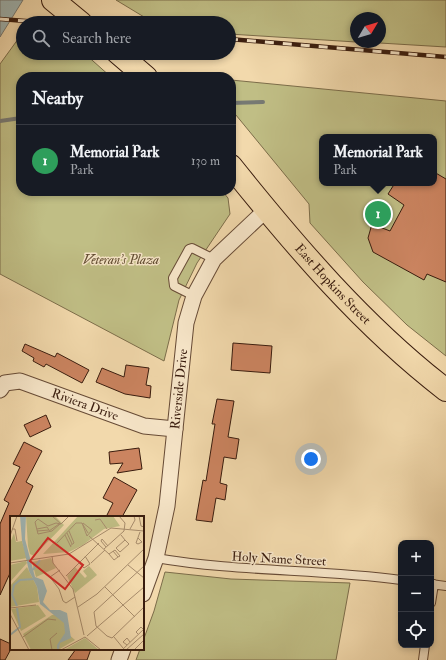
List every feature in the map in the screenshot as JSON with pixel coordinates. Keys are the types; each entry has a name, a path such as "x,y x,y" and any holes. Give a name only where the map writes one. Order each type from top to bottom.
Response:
{"main road":[{"path":"53,0 72,16"},
{"path":"126,60 140,72"},
{"name":"East Hopkins Street","path":"236,172 266,210 350,305 404,356 446,390"}],"street":[{"name":"Riverside Drive","path":"144,591 156,558 167,506 186,323 194,296 214,259 266,210"},
{"name":"Riviera Drive","path":"0,390 5,383 20,380 144,426 175,429"},
{"path":"119,660 123,650"}],"lane":[{"path":"194,296 174,286 173,278 188,249 192,248 214,259"},
{"name":"Holy Name Street","path":"156,558 230,568 368,576 398,580"},
{"path":"434,584 446,586"},
{"path":"423,660 425,648"}],"green space":[{"path":"116,0 446,0 446,47 386,43 386,12 350,12 350,42 236,34 236,16 142,16"},
{"name":"Veteran's Plaza","path":"16,42 16,60 92,60 105,72 16,72 16,196 226,196 228,198 230,214 197,263 179,300 164,361 0,274 0,64"},
{"path":"236,80 446,101 446,356 407,325 363,282 310,223 309,204 236,115"},
{"path":"165,572 231,579 350,583 336,660 136,660 140,650 144,650 144,638 154,611"}],"water":[{"path":"0,0 23,0 0,37"}],"building":[{"path":"437,174 446,179 446,282 427,274 424,280 373,252 368,238 372,224 390,231 404,205 388,194 393,186 437,186"},
{"path":"233,343 272,346 270,373 231,370"},
{"path":"25,344 55,357 57,353 89,370 82,383 46,364 44,367 33,361 34,358 22,351"},
{"path":"126,365 149,368 146,385 151,386 150,398 125,394 96,382 102,368 124,377"},
{"path":"217,399 234,401 228,437 239,439 236,459 224,457 220,483 227,485 225,500 216,498 212,522 196,520 203,480 206,481 215,424 212,424"},
{"path":"46,415 51,427 30,437 24,425"},
{"path":"24,442 42,451 26,482 33,486 19,516 10,516 10,573 0,595 0,524 9,503 4,500 20,467 13,464"},
{"path":"139,448 142,469 117,473 123,463 110,464 109,452"},
{"path":"114,477 137,490 123,516 106,516 113,503 103,498"},
{"path":"0,639 10,644 10,650 5,660 0,660"},
{"path":"75,650 91,650 87,660 68,660"}],"waterway":[{"path":"236,103 263,102"},
{"path":"0,121 16,119"}],"railway":[{"path":"0,19 16,20"},
{"path":"236,40 446,57"}],"place":[{"name":"Memorial Park","path":"378,214"}]}
